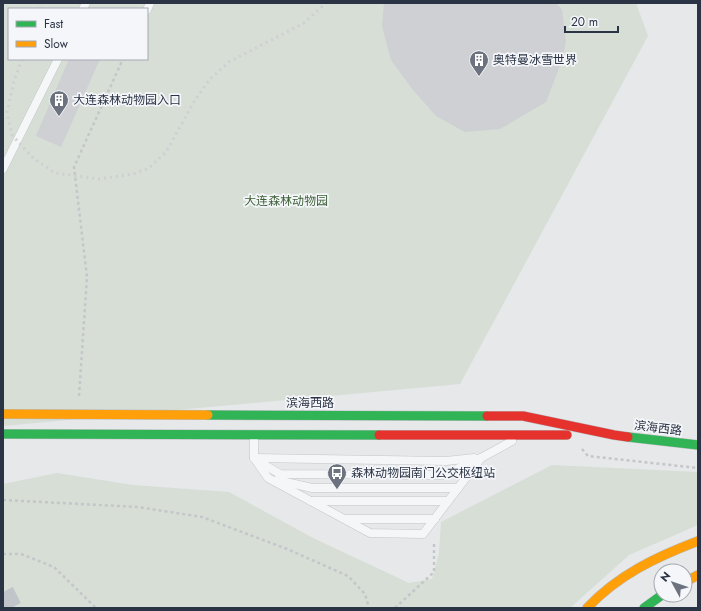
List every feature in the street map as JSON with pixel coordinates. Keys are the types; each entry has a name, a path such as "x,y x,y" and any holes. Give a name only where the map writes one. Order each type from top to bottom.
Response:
{"highway":[{"name":"滨海西路","path":"3,414 78,414 254,425 523,425 614,435"},
{"name":"滨海西路","path":"3,434 254,425 523,425 698,445"},
{"path":"587,608 614,583 639,567 683,546 698,541"},
{"path":"644,608 653,602"}],"lane":[{"path":"3,169 58,60"},
{"path":"254,425 254,458 268,478 370,533 423,534 481,458"},
{"path":"254,458 280,474 444,475 481,458 523,425"},
{"path":"254,458 446,461 481,458"},
{"path":"268,478 312,488 458,488"},
{"path":"309,501 448,501"},
{"path":"346,519 434,519"}],"path":[{"path":"78,414 87,277 74,167 123,60"},
{"path":"3,500 138,508 202,517 287,549 348,576 365,594 369,608"},
{"path":"395,608 434,572 434,519"},
{"path":"3,554 20,554 54,568 96,608"}],"green space":[{"name":"大连森林动物园","path":"3,3 636,3 648,36 460,384 3,426"},
{"path":"552,465 698,472 698,525 629,555 570,608 3,608 3,484 57,473 133,485 229,492 313,538 409,583 432,579 439,553 441,522"}],"building":[{"name":"奥特曼冰雪世界","path":"384,3 556,3 562,10 566,42 561,63 546,102 500,129 465,132 436,116 413,90 391,60 382,26"},
{"name":"大连森林动物园入口","path":"69,60 100,60 61,147 36,136"}],"tunnel":[{"path":"3,592 11,608"}],"railway":[{"path":"40,8 42,3"},
{"path":"22,60 14,81 7,112 12,135 33,158 55,173 99,179 133,174 149,168 166,152 195,100 210,79 229,62 304,23 326,3"}],"traffic: fast":[{"path":"208,415 487,416"},
{"path":"3,434 379,435"},
{"path":"628,437 698,445"},
{"path":"644,608 653,602"}],"traffic: slow":[{"path":"3,414 208,415"},
{"path":"587,608 599,596 638,568 698,541"},
{"path":"693,578 698,575"}],"traffic: jam":[{"path":"487,416 523,416 628,437"},
{"path":"379,435 567,435"}],"place":[{"name":"奥特曼冰雪世界","path":"479,77"},
{"name":"大连森林动物园入口","path":"59,117"},
{"name":"森林动物园南门公交枢纽站","path":"337,490"}]}
